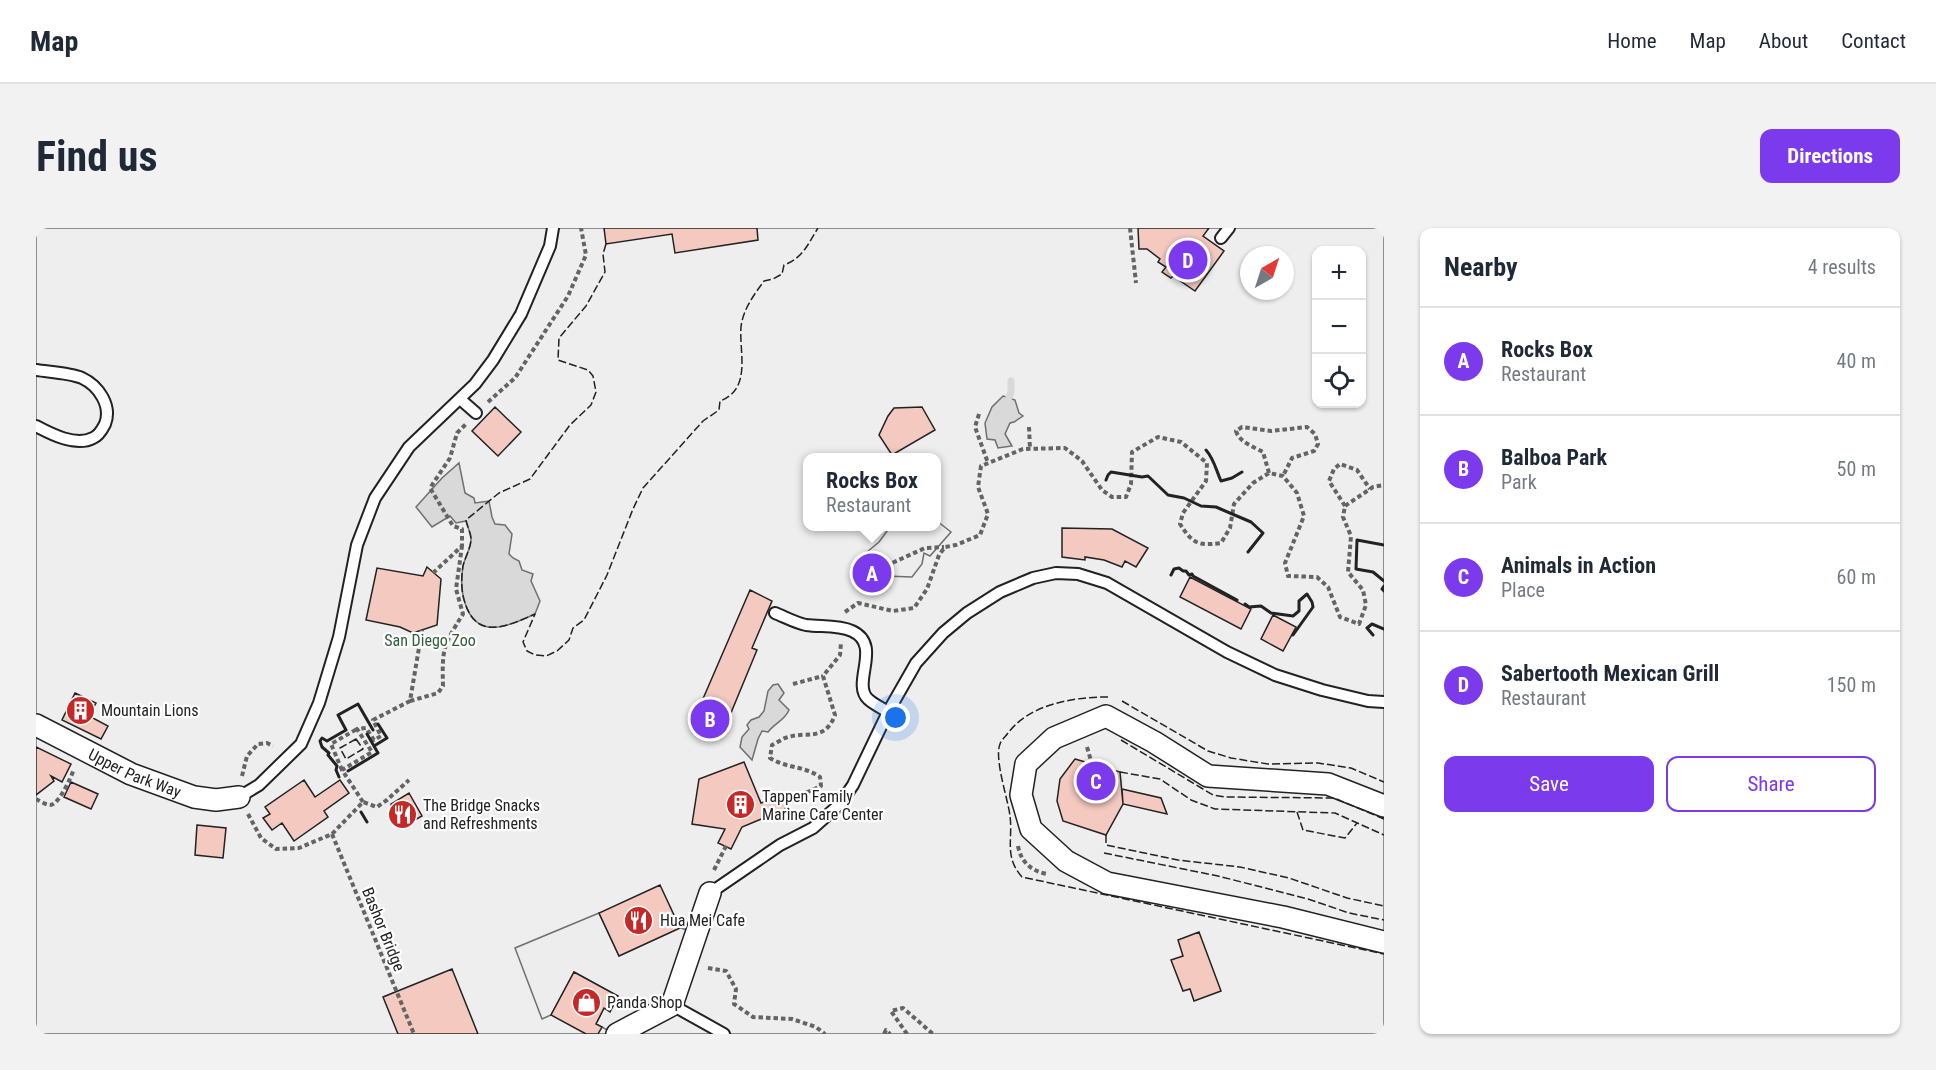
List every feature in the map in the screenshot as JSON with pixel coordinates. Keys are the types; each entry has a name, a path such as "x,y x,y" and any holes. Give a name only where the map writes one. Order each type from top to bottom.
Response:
{"street":[{"path":"1384,806 1329,784 1208,776 1154,742 1106,716 1054,738 1026,764 1021,795 1032,829 1066,861 1107,883 1283,917 1384,942"},
{"name":"Upper Park Way","path":"36,725 131,774 194,797 216,800 238,797"},
{"path":"617,1034 672,1005 710,893"}],"lane":[{"path":"238,797 259,785 301,744 319,703 339,637 357,545 375,498 409,447 475,384 493,360 520,314 550,246 553,228"},
{"path":"1221,238 1229,228"},
{"path":"36,370 82,378 97,390 107,404 108,416 102,429 94,438 74,441 36,426"},
{"path":"460,399 476,413"},
{"path":"710,893 780,845 813,828 840,804 853,785 888,712 916,663 943,633 967,613 1000,591 1034,578 1056,573 1078,574 1107,583 1227,651 1275,675 1322,690 1368,701 1384,702"},
{"path":"775,613 804,625 854,632 862,640 867,651 863,689 867,698 888,712"},
{"path":"672,1005 724,1034"}],"path":[{"path":"409,780 377,807 363,802 342,770 331,744 357,729 366,728 374,740 381,736 373,720 410,701 438,693 443,686 442,655 446,642 463,614 456,589 462,529 453,526 448,520 430,488 450,458 457,433 515,378 536,349 568,296 586,255 581,228"},
{"path":"1130,228 1136,283"},
{"path":"979,414 975,427 988,463"},
{"path":"1029,427 1030,449"},
{"path":"1269,473 1263,452 1241,440 1236,431 1242,427 1270,431 1307,427 1315,434 1318,444 1314,451 1292,458 1283,476"},
{"path":"879,568 925,548 956,545 980,535 988,514 978,487 981,466 1023,449 1065,448 1082,461 1102,490 1112,497 1126,497 1131,484 1132,452 1158,437 1181,442 1207,463 1206,482 1184,513 1180,524 1190,540 1204,545 1221,543 1230,528 1234,504 1253,483 1269,473 1283,476 1297,493 1304,516 1285,563 1288,576 1317,577 1328,587 1340,617 1359,624 1366,605 1363,590 1348,572 1351,537 1343,517 1345,506 1329,482 1334,469 1340,465 1357,470 1372,488"},
{"path":"1345,506 1372,488 1384,485"},
{"path":"433,573 462,546"},
{"path":"793,684 823,676 840,655 845,610 858,603 893,611 914,608 927,590 939,555 945,547"},
{"path":"410,701 422,630"},
{"path":"786,802 821,786 820,777 812,771 777,763 770,758 772,745 787,737 824,732 831,727 836,715 823,676"},
{"path":"342,770 372,752 357,729"},
{"path":"273,746 267,743 258,744 247,756 238,797 261,838 276,849 299,848 332,834 363,802"},
{"path":"36,799 50,805 54,804 59,799 77,763"},
{"name":"Bashor Bridge","path":"332,834 414,1034"},
{"path":"682,975 711,968 726,971 736,988 734,1004 753,1017 792,1019 816,1027 825,1034"},
{"path":"907,1034 891,1011 903,1008 933,1034"},
{"path":"884,1034 886,1030 890,1034"}],"green space":[{"name":"San Diego Zoo","path":"36,228 1384,228 1384,1034 36,1034"}],"shaded area":[{"path":"1003,396 1015,400 1019,413 1023,416 1010,423 1005,434 1012,446 998,448 995,440 987,439 985,423 992,407"},
{"path":"459,463 465,493 474,498 475,503 489,501 495,524 505,525 512,534 509,554 519,561 522,570 533,574 531,581 540,601 535,614 514,623 504,626 485,626 470,615 462,589 463,566 471,539 466,521 456,523 450,516 432,527 416,507"},
{"path":"941,524 951,532 930,556 924,553 922,564 912,577 885,576 867,552 887,531 941,531"},
{"path":"778,684 784,693 779,700 789,710 768,732 762,731 752,760 740,747 742,737 749,729 747,725 751,720 759,717 764,711 768,691 773,685"},
{"path":"599,913 619,956 680,928 696,932 672,1005 615,1034 596,1024 604,1008 610,1011 618,996 574,972 551,1015 542,1019 515,948"}],"building":[{"path":"604,228 757,228 758,240 675,253 672,234 606,244"},
{"path":"1138,228 1209,228 1203,236 1224,251 1195,291 1173,276 1171,278 1162,272 1166,267 1158,262 1160,259 1147,249 1139,249"},
{"path":"495,407 521,432 498,456 472,431"},
{"path":"922,407 935,430 895,453 891,453 879,435 894,408"},
{"path":"1062,528 1112,529 1148,548 1136,567 1125,561 1122,567 1104,560 1062,557"},
{"path":"867,552 885,576 872,585 855,561"},
{"path":"427,567 441,579 437,625 413,633 400,627 366,620 377,568 423,576"},
{"path":"1190,577 1251,609 1241,629 1180,597"},
{"path":"750,590 772,601 752,648 757,650 728,720 699,708"},
{"path":"1273,615 1296,627 1283,651 1261,639"},
{"name":"Mountain Lions","path":"75,693 96,703 89,716 108,726 101,739 62,720"},
{"path":"36,747 71,764 62,782 51,776 54,781 36,795"},
{"path":"1075,759 1120,772 1123,804 1106,835 1063,821 1057,801 1060,779"},
{"name":"Tappen Family Marine Care Center","path":"744,762 761,803 784,795 788,808 742,827 731,849 718,843 725,829 692,824 699,779"},
{"path":"304,780 315,797 340,780 349,793 324,811 328,817 294,841 282,823 272,830 263,818 270,814 265,807"},
{"path":"71,782 98,794 91,809 64,797"},
{"path":"1122,789 1161,798 1167,814 1123,804"},
{"path":"409,793 422,816 404,826 395,818 391,804"},
{"path":"197,825 226,828 223,858 195,855"},
{"name":"Hua Mei Cafe","path":"660,885 680,928 619,956 599,913"},
{"path":"1199,932 1221,991 1194,1001 1190,989 1183,991 1171,960 1183,956 1178,940"},
{"path":"452,969 478,1034 398,1034 383,997"},
{"name":"Panda Shop","path":"574,972 618,996 610,1012 604,1008 596,1024 602,1027 598,1034 586,1034 551,1015"}],"waterway":[{"path":"1006,405 1011,392 1011,381"}],"fence":[{"path":"606,244 603,254 605,272 586,306 559,338 558,360 588,370 593,376 596,392 591,405 570,425 530,479 499,493 466,520 471,539 463,566 462,584 465,603 470,615 477,622 494,627 514,623 535,614 523,642 527,651 535,655 546,656 557,651 569,640 573,628 584,620 607,575 643,488 703,421 719,410 720,401 736,388 742,369 741,327 750,302 764,281 782,274 784,265 796,259 818,228"},
{"path":"1108,697 1067,701 1040,709 1017,723 1001,743 999,759 1010,816 1011,855 1016,870 1022,877 1384,954"},
{"path":"1122,701 1208,751 1231,758 1268,764 1318,763 1351,768 1384,782"},
{"path":"356,739 363,749 346,759 340,748 356,739"},
{"path":"1121,740 1213,795 1334,798 1384,819"},
{"path":"1120,772 1160,779 1191,800 1215,809 1335,813 1384,835"},
{"path":"1297,812 1303,830 1345,838 1357,823"},
{"path":"1106,835 1106,845 1178,860 1240,867 1289,878 1347,898 1384,906"},
{"path":"1104,853 1218,876 1308,899 1349,913 1384,920"}],"wall":[{"path":"1206,450 1221,481 1242,472"},
{"path":"1106,480 1111,472 1148,476 1168,495 1184,498 1201,506 1216,507 1251,522 1263,533 1248,552"},
{"path":"1384,545 1357,540 1356,569 1373,572 1384,581"},
{"path":"1171,575 1174,569 1179,568 1237,600"},
{"path":"1384,586 1382,589 1384,591"},
{"path":"1245,604 1249,607 1261,606 1271,613 1293,616 1299,611 1299,601 1307,594 1313,607 1293,635"},
{"path":"1373,635 1367,628 1372,624 1384,629"},
{"path":"339,777 337,766 320,741 322,738 327,741 346,730 338,715 358,704 373,730"},
{"path":"374,746 387,738 378,724"},
{"path":"348,771 378,753 367,734"},
{"path":"361,812 367,822"}],"place":[{"name":"Sabertooth Mexican Grill","path":"1188,260"},
{"name":"Rocks Box","path":"872,573"},
{"name":"Mountain Lions","path":"80,710"},
{"name":"Balboa Park","path":"710,719"},
{"name":"Animals in Action","path":"1096,781"},
{"name":"Tappen Family Marine Care Center","path":"741,805"},
{"name":"The Bridge Snacks and Refreshments","path":"402,814"},
{"name":"Hua Mei Cafe","path":"639,920"},
{"name":"Panda Shop","path":"586,1002"}]}
